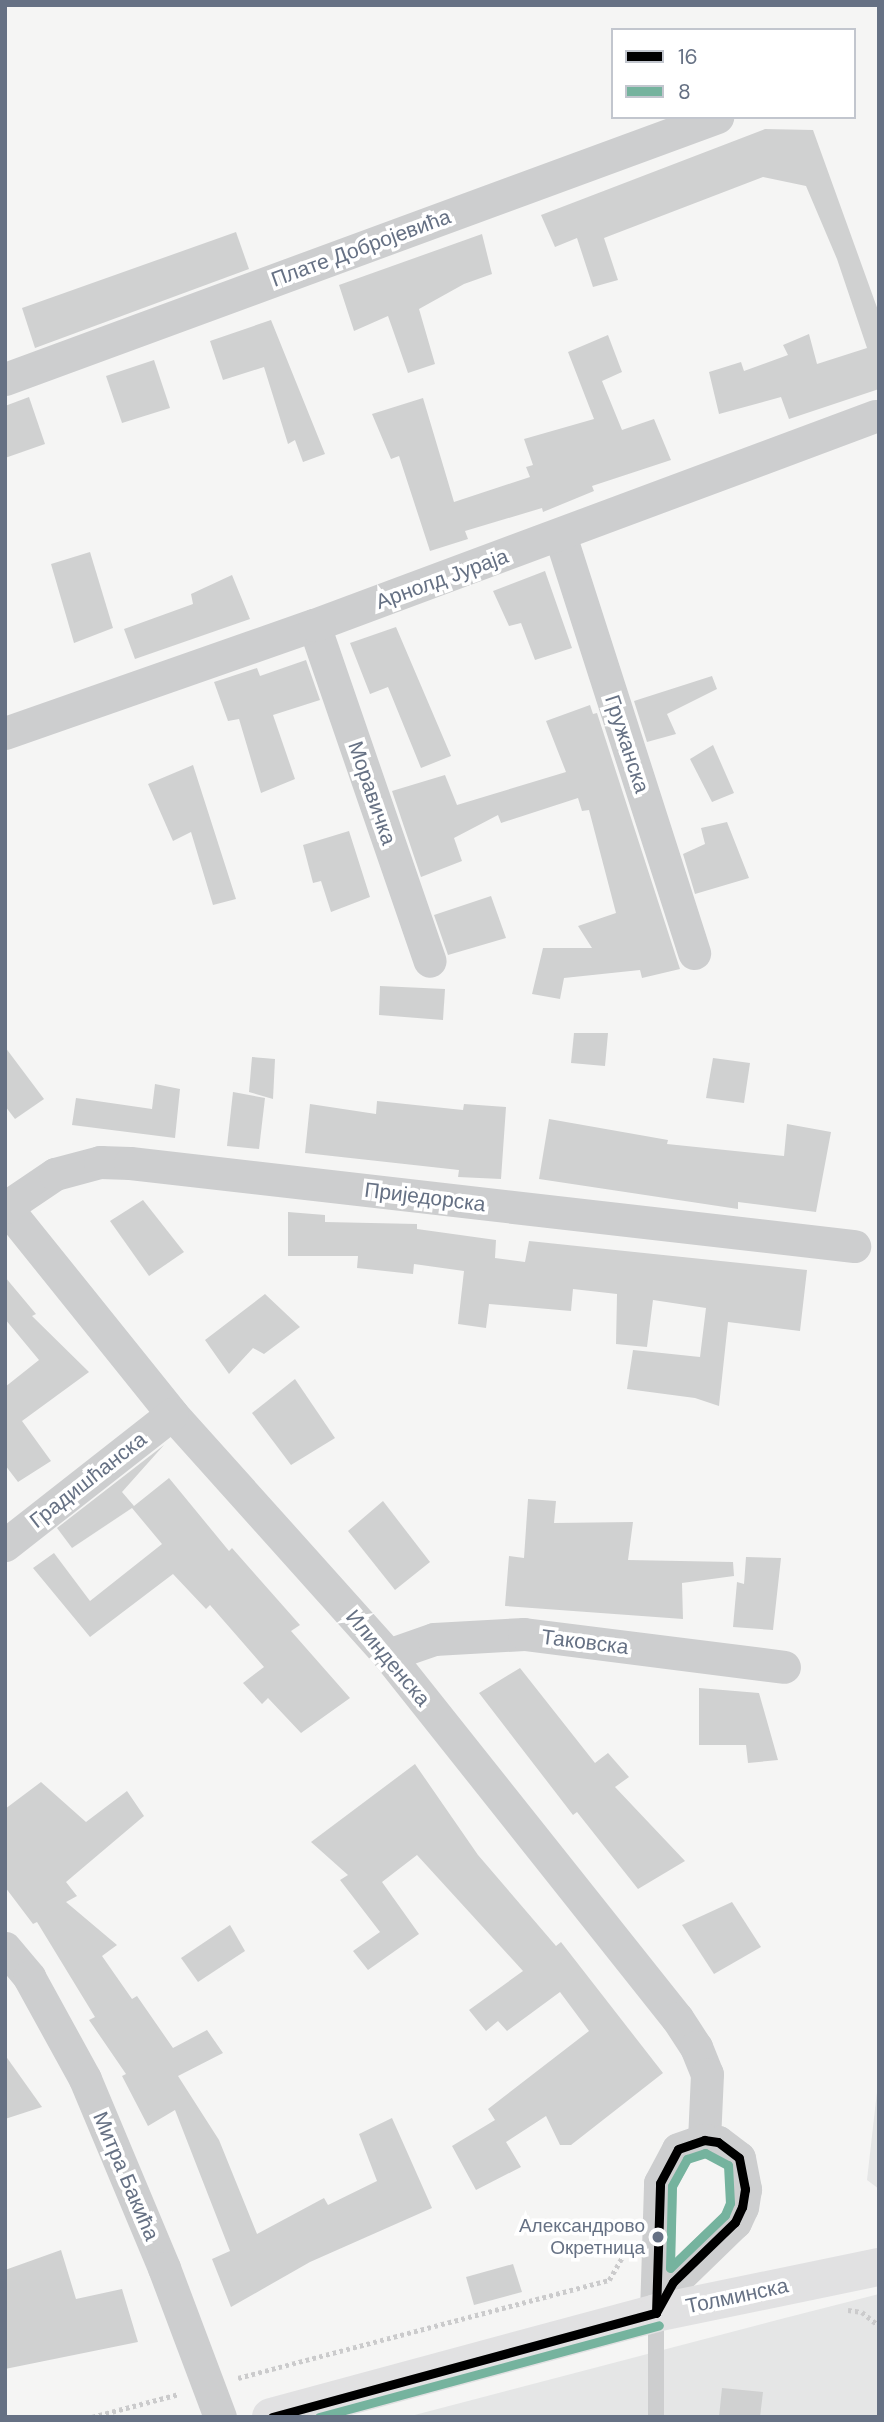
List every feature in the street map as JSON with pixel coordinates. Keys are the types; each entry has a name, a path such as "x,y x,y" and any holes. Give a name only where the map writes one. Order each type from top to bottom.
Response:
{"street":[{"name":"Плате Добројевића","path":"5,379 712,119"},
{"name":"Арнолд Јураја","path":"5,733 314,625 875,416"},
{"name":"Гружанска","path":"560,535 694,953"},
{"name":"Моравичка","path":"314,625 430,961"},
{"name":"Приједорска","path":"5,1207 55,1174 100,1163 130,1163 854,1246"},
{"name":"Илинденска","path":"5,1207 172,1415 388,1655 696,2047 707,2074 704,2140"},
{"name":"Градишћанска","path":"5,1545 172,1415"},
{"name":"Таковска","path":"388,1655 434,1639 524,1634 784,1667"},
{"name":"Митра Бакића","path":"5,1948 29,1977 85,2079 220,2417"},
{"path":"704,2140 730,2148 739,2158 745,2189 742,2207 735,2222 673,2282 656,2313 660,2183 678,2149 704,2140"},
{"name":"Толминска","path":"271,2417 656,2313 879,2267"}],"lane":[{"path":"656,2313 656,2417"}],"path":[{"path":"92,2417 610,2280 627,2248"}],"shaded area":[{"path":"879,2074 879,2189 867,2180"},
{"path":"879,2294 879,2417 407,2417 781,2319"}],"building":[{"path":"765,129 813,130 879,313 879,389 789,419 781,397 719,414 709,372 741,362 744,371 788,355 783,345 809,334 817,364 867,348 837,259 806,186 763,177 604,238 618,280 593,287 577,238 555,247 541,215"},
{"path":"236,232 249,269 35,348 22,308"},
{"path":"482,234 492,274 464,284 419,309 435,364 408,373 388,316 354,331 339,285"},
{"path":"271,320 325,454 303,462 295,440 288,444 264,367 223,380 210,341"},
{"path":"608,335 622,372 602,381 622,430 654,419 671,460 592,486 594,491 543,512 542,508 465,531 468,539 430,551 399,456 391,459 372,414 423,398 454,502 530,477 526,467 533,465 524,439 594,419 568,352"},
{"path":"154,360 170,408 122,423 106,376"},
{"path":"29,397 45,444 5,458 5,406"},
{"path":"90,552 113,628 74,643 51,564"},
{"path":"545,571 572,648 535,660 521,623 509,626 493,591"},
{"path":"232,575 250,619 135,659 124,629 193,604 191,594"},
{"path":"396,627 451,756 421,768 388,687 370,694 350,643"},
{"path":"306,660 320,700 273,715 295,779 261,793 239,719 228,721 214,682 257,668 260,676"},
{"path":"712,676 717,689 667,714 676,734 647,742 634,701"},
{"path":"590,705 593,714 597,713 680,969 642,978 640,970 564,978 560,999 532,994 543,948 592,948 578,926 616,913 589,810 582,811 578,798 501,823 498,815 454,838 462,861 421,877 392,791 445,775 457,805 566,772 546,721"},
{"path":"713,745 734,793 712,802 690,759"},
{"path":"193,765 236,899 213,905 191,832 173,841 148,784"},
{"path":"727,822 749,878 695,894 683,854 705,844 701,828"},
{"path":"349,831 370,897 331,912 321,881 313,883 303,845"},
{"path":"491,896 506,938 448,955 434,915"},
{"path":"380,986 445,989 443,1020 379,1015"},
{"path":"574,1033 608,1033 605,1066 571,1063"},
{"path":"5,1047 44,1099 15,1119 5,1106"},
{"path":"252,1057 275,1059 273,1099 249,1092"},
{"path":"713,1058 750,1063 744,1103 706,1098"},
{"path":"155,1084 180,1089 175,1138 72,1125 76,1098 152,1109"},
{"path":"233,1092 265,1098 259,1149 227,1146"},
{"path":"377,1101 463,1110 464,1104 506,1107 501,1179 458,1177 459,1170 305,1153 310,1104 376,1114"},
{"path":"549,1119 668,1140 667,1144 784,1156 787,1124 831,1132 816,1212 738,1202 738,1209 539,1179"},
{"path":"143,1200 184,1252 149,1276 110,1221"},
{"path":"288,1212 325,1215 325,1222 417,1224 417,1229 496,1240 495,1258 525,1262 529,1241 807,1270 800,1331 728,1322 719,1406 695,1398 627,1389 633,1350 700,1357 706,1308 653,1300 647,1347 616,1344 617,1294 573,1289 571,1311 489,1304 486,1328 458,1324 464,1271 414,1264 413,1274 357,1268 358,1256 288,1256"},
{"path":"5,1277 36,1314 32,1316 89,1372 22,1421 51,1461 18,1482 5,1465 5,1387 39,1360 5,1319"},
{"path":"265,1294 300,1327 264,1354 253,1348 229,1374 205,1340"},
{"path":"295,1379 335,1438 291,1465 252,1413"},
{"path":"164,1445 122,1492 134,1506 169,1478 229,1551 232,1548 300,1625 291,1631 350,1698 301,1733 268,1698 262,1704 243,1683 264,1667 210,1605 206,1609 173,1574 90,1637 33,1568 54,1553 90,1601 162,1544 132,1508 72,1548 57,1528"},
{"path":"528,1499 556,1501 554,1523 633,1522 628,1560 733,1562 734,1576 682,1583 683,1619 505,1606 509,1556 524,1558"},
{"path":"383,1501 430,1562 395,1590 348,1531"},
{"path":"746,1557 781,1558 773,1630 733,1627 737,1582 744,1584"},
{"path":"520,1668 595,1763 608,1753 629,1777 615,1787 685,1861 638,1889 577,1812 573,1815 479,1693"},
{"path":"699,1688 759,1693 778,1760 748,1763 746,1745 699,1745"},
{"path":"415,1764 478,1855 556,1946 561,1942 663,2073 571,2145 560,2145 546,2116 506,2142 521,2167 476,2190 452,2146 495,2120 488,2109 589,2031 560,1992 507,2031 498,2021 486,2031 469,2010 523,1971 417,1855 382,1882 419,1934 368,1970 353,1951 380,1932 340,1880 348,1875 311,1842"},
{"path":"41,1782 86,1822 127,1791 144,1816 66,1882 77,1896 66,1902 117,1945 102,1956 132,1999 137,1996 173,2048 207,2030 223,2053 178,2076 219,2140 257,2234 324,2198 328,2205 377,2181 359,2134 392,2118 432,2208 310,2262 231,2307 212,2259 230,2251 175,2110 148,2126 122,2076 126,2074 89,2020 95,2017 37,1922 33,1924 5,1887 5,1809"},
{"path":"732,1902 761,1947 714,1974 682,1925"},
{"path":"230,1925 245,1951 198,1982 181,1958"},
{"path":"5,2055 42,2107 5,2119"},
{"path":"61,2250 76,2299 122,2289 138,2342 5,2369 5,2270"},
{"path":"513,2264 522,2292 474,2305 466,2277"},
{"path":"722,2388 763,2392 760,2417 719,2417"}],"transit line":[{"name":"16","path":"704,2140 718,2142 739,2158 745,2189 742,2207 735,2222 673,2282 656,2313 660,2183 678,2149 704,2140"},
{"name":"8","path":"705,2153 728,2165 730,2203 725,2215 670,2268 672,2186 687,2159 705,2153"},
{"name":"16","path":"272,2417 656,2313"},
{"name":"8","path":"319,2417 659,2325"}],"place":[{"name":"Александрово Окретница","path":"658,2237"}]}
